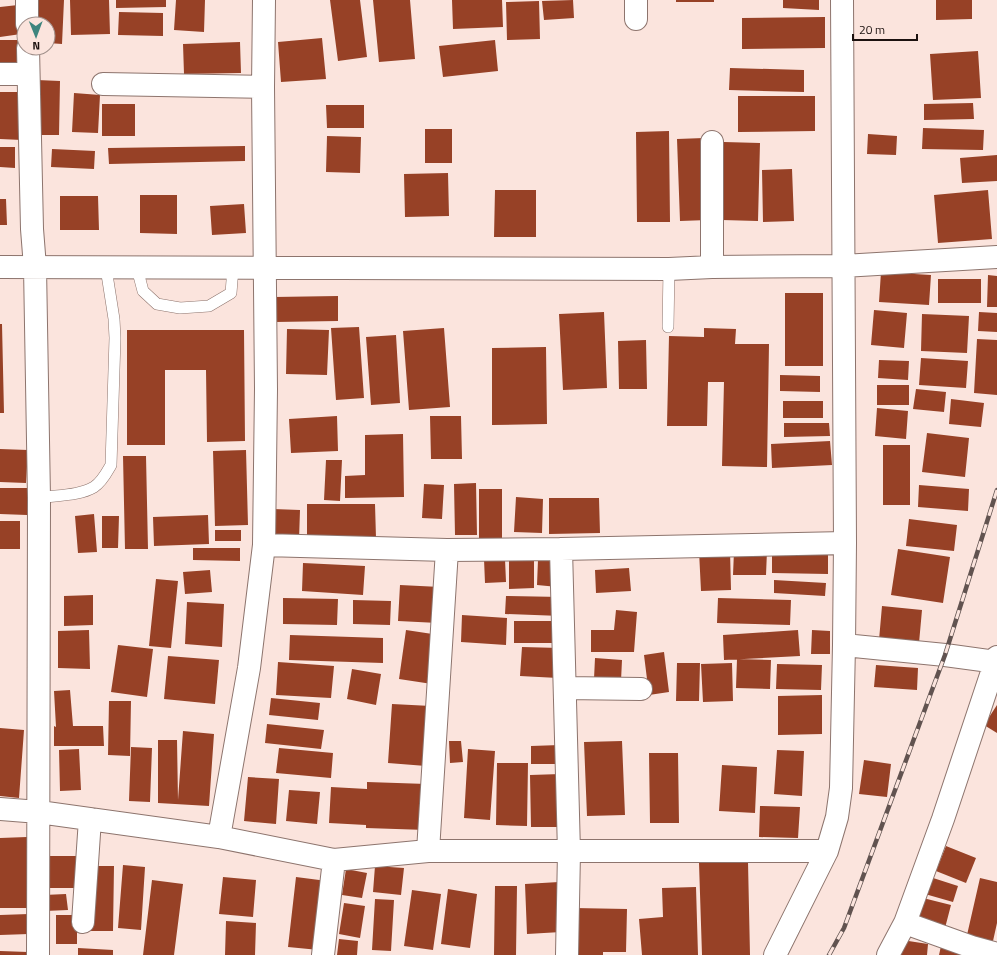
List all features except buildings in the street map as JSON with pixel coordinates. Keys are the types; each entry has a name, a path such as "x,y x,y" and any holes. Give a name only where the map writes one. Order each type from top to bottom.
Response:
{"street":[{"path":"27,0 27,16"},
{"path":"219,837 249,668 264,546 266,396 263,87 264,0"},
{"path":"775,955 827,851 837,817 841,788 845,543 842,0"},
{"path":"28,56 32,235 35,267 39,498 38,955"},
{"path":"0,74 28,74"},
{"path":"103,84 263,87"},
{"path":"712,142 712,267"},
{"path":"0,267 669,269 712,267 843,266 997,257"},
{"path":"264,546 447,550 561,550 845,543"},
{"path":"428,851 447,550"},
{"path":"561,550 569,852 567,955"},
{"path":"844,645 997,660 943,819 905,923 888,955"},
{"path":"565,688 641,689"},
{"path":"0,809 39,812 219,837 334,860 428,851 827,851"},
{"path":"83,922 90,819"},
{"path":"323,955 334,860"},
{"path":"905,923 971,951 997,954"}],"lane":[{"path":"39,498 81,492 95,487 104,477 111,465 115,338 114,319 106,268"},
{"path":"136,268 143,292 156,304 180,308 209,306 231,293 233,268"},
{"path":"668,327 669,269"}],"railway":[{"path":"829,955 844,928 945,655 997,490"}]}
